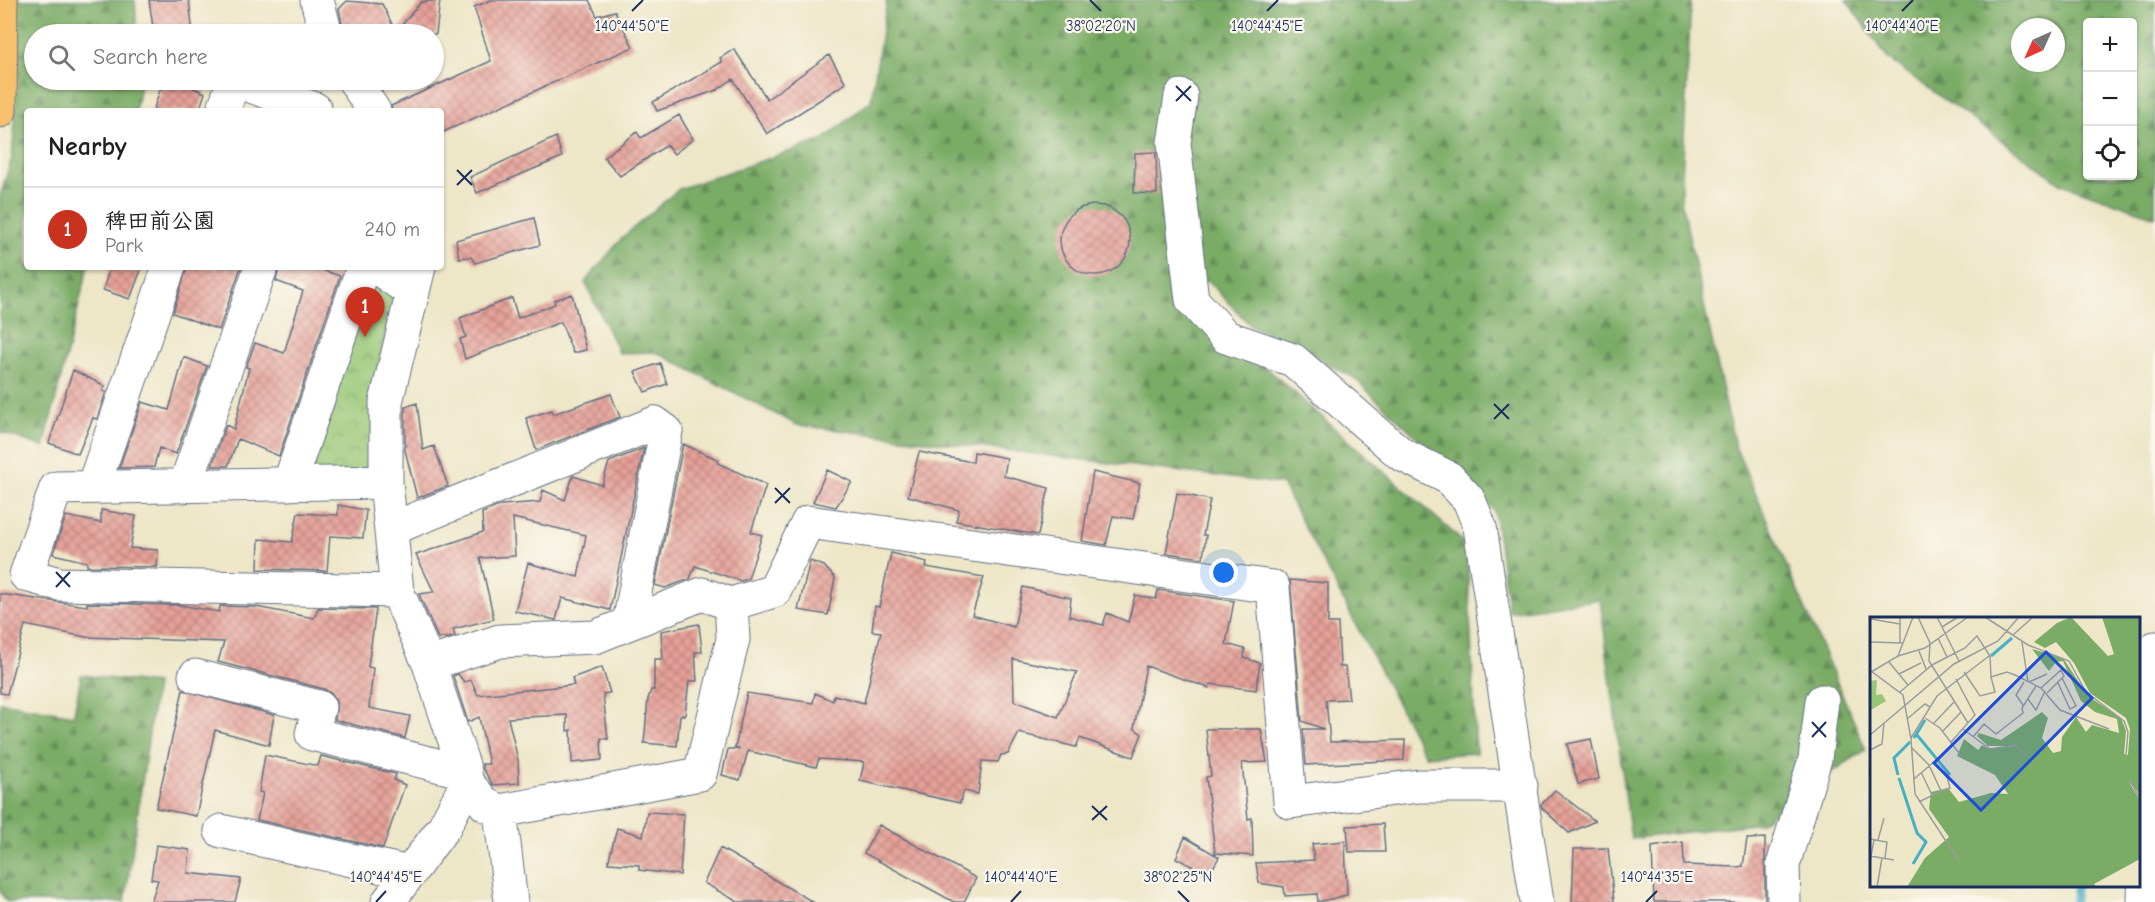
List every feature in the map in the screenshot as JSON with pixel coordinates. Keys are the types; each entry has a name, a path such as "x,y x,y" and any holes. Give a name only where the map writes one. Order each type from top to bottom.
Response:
{"main road":[{"path":"0,111 1,0"}],"street":[{"path":"317,0 323,24"},
{"path":"224,108 230,90"},
{"path":"262,90 312,108"},
{"path":"360,90 372,108"},
{"path":"1180,96 1174,143 1192,300 1226,337 1293,360 1401,454 1449,478 1469,500 1480,527 1537,902"},
{"path":"93,487 168,270"},
{"path":"185,486 260,270"},
{"path":"289,484 362,270"},
{"path":"385,270 416,280 386,402 386,482 397,591 429,664 466,777 486,805 501,811 700,774 733,639 730,604"},
{"path":"391,529 655,423 666,431 629,623"},
{"path":"386,482 56,488 26,575 59,584 397,591"},
{"path":"429,664 500,641 595,637 702,594 730,604 774,591 808,522 1273,587 1290,802 1419,786 1521,786"},
{"path":"2144,902 2149,712 2155,648"},
{"path":"195,676 319,706 312,734 466,777"},
{"path":"1784,902 1783,865 1815,759 1822,701"},
{"path":"388,902 444,827 466,777"},
{"path":"501,811 511,902"},
{"path":"221,831 410,873"}],"green space":[{"path":"15,0 135,0 136,24 24,24 24,90 139,90 136,108 24,108 24,270 87,270 44,447 0,432 0,196 12,158 20,58"},
{"path":"887,0 1691,0 1681,200 1735,446 1866,750 1785,802 1760,823 1631,839 1600,599 1509,612 1494,510 1353,377 1250,325 1207,280 1179,295 1261,363 1467,545 1476,753 1425,756 1282,484 797,425 656,352 619,353 585,282 623,237 679,189 823,140 871,101"},
{"path":"1846,0 2155,0 2155,217 2062,184 1888,59"},
{"path":"366,279 393,295 376,379 371,472 299,475"},
{"path":"81,675 156,684 125,902 7,902 0,891 0,702 74,715"}],"building":[{"path":"149,0 189,0 192,24 153,24"},
{"path":"440,0 437,24 403,24 421,2"},
{"path":"491,0 589,0 597,16 615,11 633,47 444,132 444,108 392,108 391,106 427,90 444,90 444,82 491,61 474,7"},
{"path":"347,1 382,4 392,24 342,24 339,9"},
{"path":"734,49 767,99 829,55 846,83 767,134 733,79 717,90 657,111 653,102 722,62 720,58"},
{"path":"160,90 198,90 205,93 200,108 154,108"},
{"path":"679,115 693,139 674,154 667,145 620,176 604,157 637,132 641,138"},
{"path":"556,137 562,157 477,193 470,177"},
{"path":"1156,152 1157,194 1134,193 1135,153"},
{"path":"1095,205 1114,211 1124,221 1130,240 1124,259 1114,269 1095,275 1076,269 1066,259 1060,240 1066,221 1076,211"},
{"path":"534,218 540,245 475,263 471,257 459,258 456,240"},
{"path":"109,270 141,270 130,299 103,290"},
{"path":"186,270 240,270 219,330 173,313"},
{"path":"278,270 322,270 340,276 279,456 238,439 228,466 212,466 226,425 234,429 249,368 246,367 255,343 284,353 303,291 276,281"},
{"path":"572,294 586,350 573,353 561,322 465,359 460,339 466,337 460,318 512,298 518,318 555,304 554,300"},
{"path":"184,357 207,366 176,454 159,448 154,467 119,468 142,402 169,410"},
{"path":"660,363 667,384 645,392 635,372"},
{"path":"73,370 105,386 103,391 106,392 97,419 93,418 78,454 49,443"},
{"path":"611,394 620,417 536,450 526,418 552,410 553,414"},
{"path":"417,403 423,450 434,446 448,486 417,498 405,450 405,407"},
{"path":"683,444 766,485 751,532 762,535 748,579 741,581 695,566 690,579 665,588 655,585"},
{"path":"644,448 610,610 562,598 556,620 515,611 528,563 578,577 586,535 513,518 515,556 480,558 494,619 453,629 455,636 438,638 419,594 434,592 416,555 483,532 482,513 501,505 540,502 543,490 565,500 573,476 602,485 609,462"},
{"path":"919,452 973,462 974,452 1007,458 1004,476 1049,488 1038,535 956,521 959,510 908,496"},
{"path":"827,470 852,482 836,507 813,502"},
{"path":"1093,472 1140,483 1133,519 1113,516 1106,545 1082,541"},
{"path":"1177,493 1210,500 1203,535 1206,535 1203,558 1166,553"},
{"path":"338,505 366,510 363,538 330,536 327,571 258,569 259,539 292,542 298,513 338,515"},
{"path":"101,510 136,516 130,548 158,550 157,567 87,566 87,562 53,554 66,516 101,523"},
{"path":"891,553 927,562 926,567 984,577 972,615 1014,627 1023,587 1071,598 1069,616 1103,625 1107,613 1128,622 1135,595 1156,599 1158,590 1234,601 1226,644 1245,649 1244,658 1260,663 1256,690 1210,684 1209,688 1146,666 1134,728 1142,734 1133,757 1080,738 1076,747 1019,733 1008,754 1001,755 998,762 982,761 978,794 964,791 960,803 860,781 864,762 819,759 816,767 748,751 740,780 722,775 728,749 740,749 735,748 747,693 813,703 815,693 833,701 834,695 864,703 881,632 872,631 875,606 879,607","holes":["1013,659 1077,672 1058,717 1014,701"]},
{"path":"810,561 824,566 835,578 828,615 798,610"},
{"path":"1290,580 1328,583 1328,623 1338,623 1340,667 1345,667 1349,699 1326,700 1330,742 1405,740 1404,760 1306,765 1303,729 1324,729 1302,721"},
{"path":"0,594 87,606 87,603 180,605 219,612 220,606 256,607 314,618 318,608 376,609 368,667 373,668 369,708 410,716 405,738 335,720 337,701 324,689 218,662 224,642 86,637 25,625 7,694 0,693"},
{"path":"699,624 702,652 695,652 697,681 689,681 685,715 680,715 677,746 644,743 648,699 651,690 654,690 654,659 663,659 661,631"},
{"path":"602,667 610,693 603,694 608,739 601,738 602,760 572,763 571,730 567,731 567,715 508,718 518,760 519,783 493,785 483,769 482,764 489,764 479,717 468,722 453,676 458,674 464,682 471,680 478,695 574,685 572,678"},
{"path":"183,690 274,715 269,745 215,730 196,816 156,808"},
{"path":"1206,729 1261,729 1267,762 1242,763 1248,819 1252,818 1253,856 1215,853 1206,777 1211,776"},
{"path":"1591,739 1599,779 1578,784 1567,744"},
{"path":"265,755 318,766 321,756 396,774 394,780 405,785 383,848 257,820 263,793 259,792"},
{"path":"1555,790 1595,821 1569,833 1541,805"},
{"path":"647,812 684,814 680,875 639,870 639,865 608,863 617,828 643,836"},
{"path":"1383,824 1385,852 1349,852 1347,826"},
{"path":"879,825 976,878 964,902 954,902 864,853"},
{"path":"1185,837 1219,857 1209,875 1176,858"},
{"path":"1765,838 1765,902 1654,902 1652,847 1683,842 1684,865 1737,867 1743,866 1747,839"},
{"path":"1345,841 1347,895 1318,902 1317,894 1285,896 1284,887 1259,883 1256,863 1314,860 1312,844"},
{"path":"156,845 190,850 188,873 241,879 235,902 151,902 158,880 151,879"},
{"path":"720,848 813,902 738,902 704,883"},
{"path":"1608,848 1614,902 1572,902 1574,849"}],"waterway":[{"path":"2074,902 2076,887"}],"place":[{"name":"稗田前公園","path":"365,337"}]}
